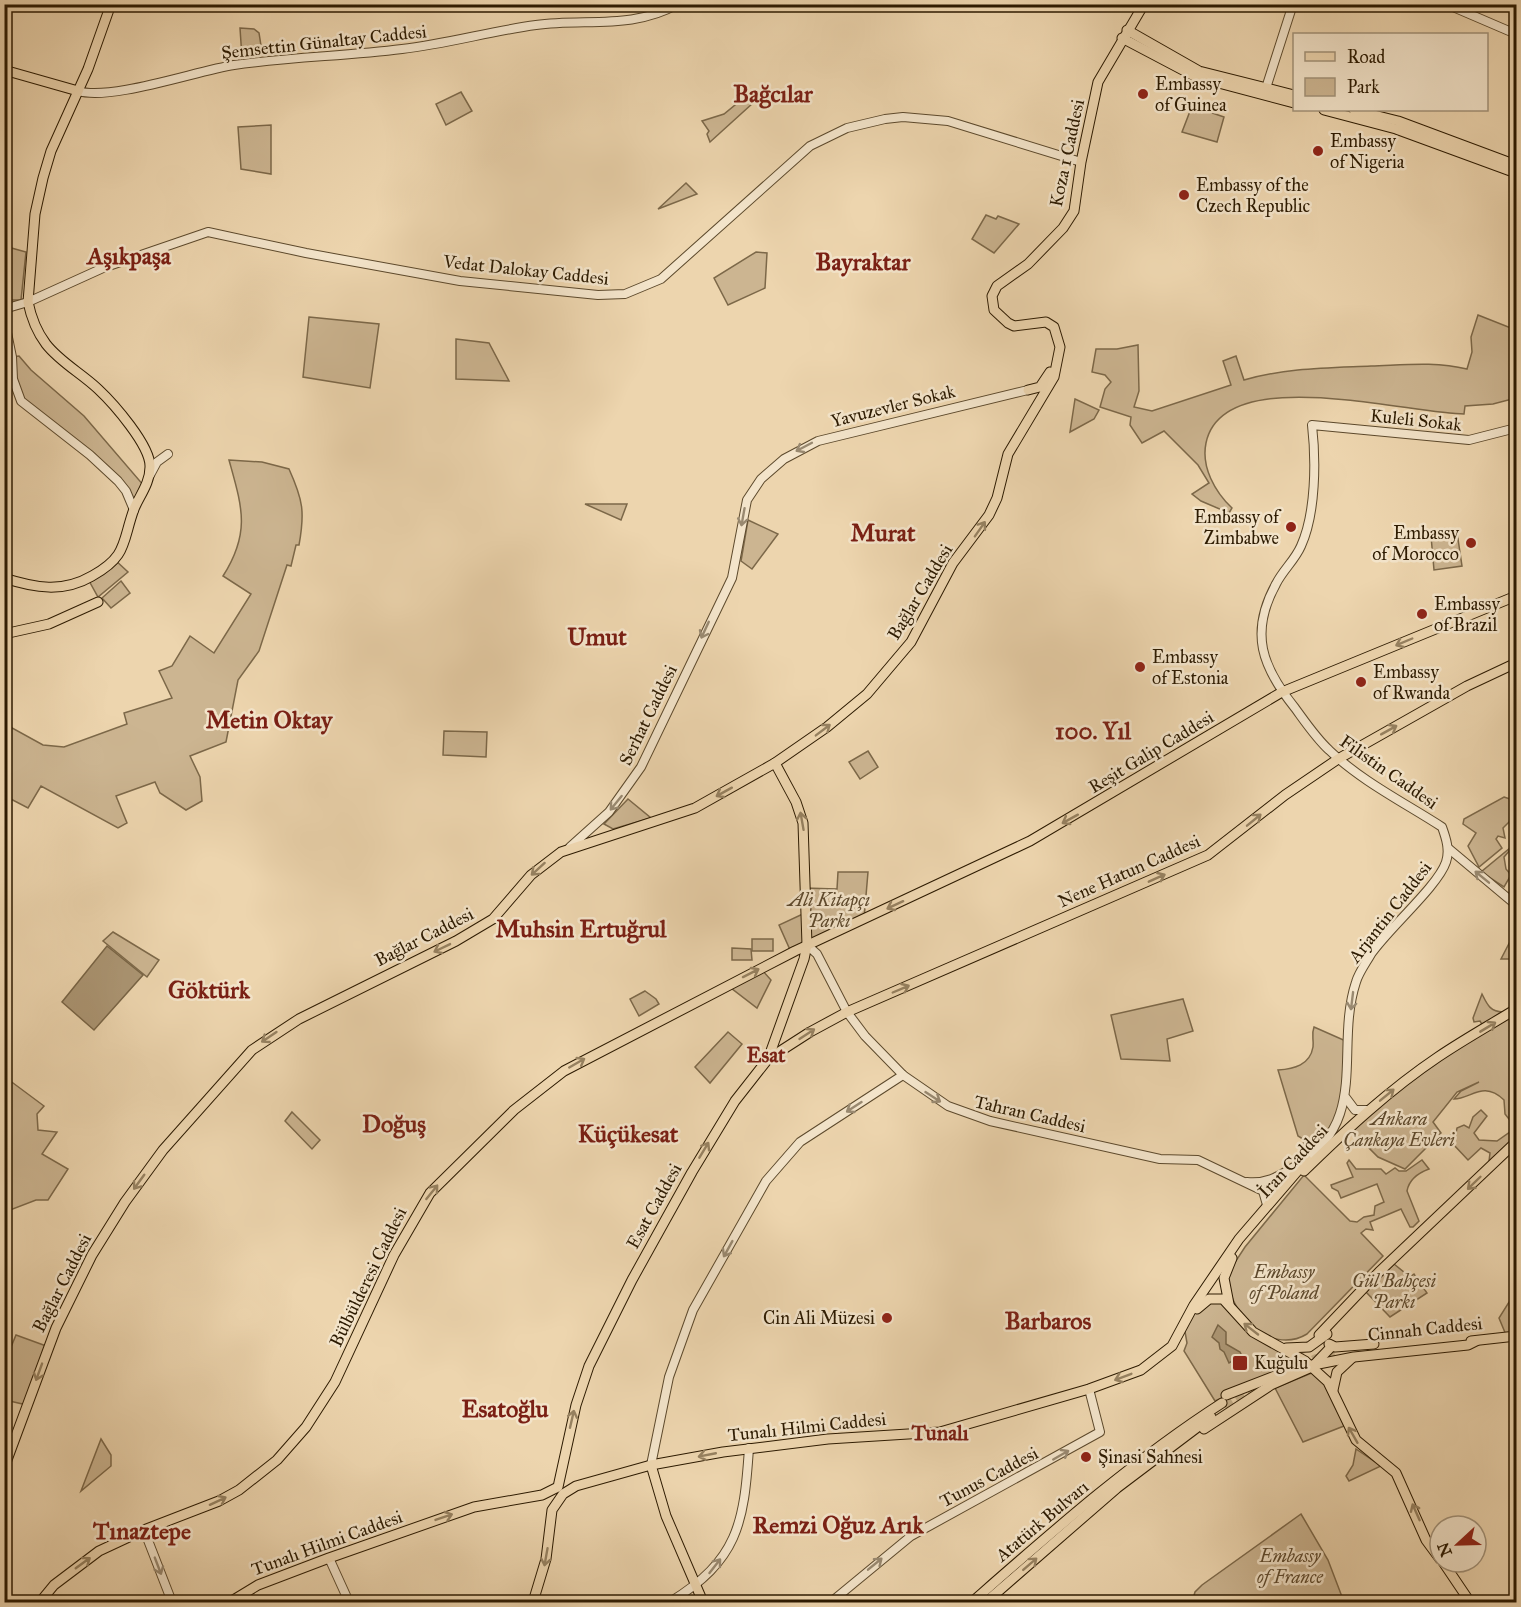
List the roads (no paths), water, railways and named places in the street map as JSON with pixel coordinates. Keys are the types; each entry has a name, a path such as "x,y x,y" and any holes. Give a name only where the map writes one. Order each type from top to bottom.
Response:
{"main road":[{"path":"4,578 42,588 67,586 88,579 104,569 121,550 129,535 134,510 150,475 150,462 146,450 98,389 45,343 31,315 28,302 36,207 51,151 102,34 111,4"},
{"name":"Koza 1 Caddesi","path":"1059,342 1056,330 1046,322 1014,326 1008,323 994,310 992,296 996,286 1028,264 1074,212 1081,162 1098,82 1124,34 1144,4"},
{"path":"1124,34 1196,77 1265,92 1293,95"},
{"path":"4,70 78,92"},
{"path":"1265,92 1293,103"},
{"path":"1329,111 1397,125 1516,173"},
{"path":"1357,111 1516,165"},
{"path":"1028,390 1038,388 1045,381 1059,342"},
{"name":"Bağlar Caddesi","path":"4,1468 56,1328 92,1255 124,1202 163,1150 252,1050 299,1019 456,941 493,919 546,861 569,848 695,808 775,763 827,727 867,694 911,642 953,563 989,515 997,498 1008,454 1054,377 1059,360 1059,342"},
{"path":"1028,390 1033,394 1035,400 1031,417"},
{"name":"Reşit Galip Caddesi","path":"807,945 1030,842 1282,692 1516,596"},
{"path":"4,634 49,624 98,602"},
{"name":"Nene Hatun Caddesi","path":"768,1059 847,1012 1208,855 1286,795 1338,759 1467,686 1516,663"},
{"name":"Esat Caddesi","path":"562,1476 579,1393 616,1311 720,1124 768,1059 807,945 803,823 796,802 775,763"},
{"name":"Bülbülderesi Caddesi","path":"40,1602 54,1585 91,1557 144,1530 197,1510 240,1490 277,1460 298,1437 335,1382 394,1255 430,1193 514,1110 542,1086 577,1062 807,945"},
{"name":"İran Caddesi","path":"1224,1278 1232,1259 1276,1203 1307,1168 1369,1110 1436,1058 1516,1009"},
{"path":"1280,1348 1309,1347 1379,1272 1516,1142"},
{"name":"İran Caddesi","path":"1172,1346 1213,1276 1267,1205 1307,1160"},
{"path":"1213,1276 1216,1288 1224,1278"},
{"path":"1224,1278 1229,1304"},
{"path":"1189,1317 1212,1298 1222,1299 1229,1304 1248,1328 1309,1364 1334,1390 1356,1440 1396,1473 1428,1543"},
{"path":"1323,1334 1334,1350"},
{"name":"Cinnah Caddesi","path":"1334,1350 1476,1341 1516,1336"},
{"name":"Cinnah Caddesi","path":"1309,1364 1468,1345 1476,1341"},
{"path":"1097,1500 1277,1382 1334,1350 1374,1344"},
{"name":"Tunalı Hilmi Caddesi","path":"576,1486 651,1465 749,1448 828,1439 940,1432 1089,1389 1141,1370 1172,1346"},
{"path":"1277,1382 1285,1362 1280,1348"},
{"path":"1334,1390 1337,1372 1354,1357"},
{"name":"Atatürk Bulvarı","path":"972,1602 1167,1440 1224,1402 1283,1371 1309,1364"},
{"path":"1224,1402 1236,1396 1236,1407"},
{"path":"651,1465 666,1515 694,1587 703,1602"},
{"path":"533,1602 546,1558 552,1510 563,1494 576,1486 562,1476 556,1490 542,1495 552,1510"},
{"name":"Tunalı Hilmi Caddesi","path":"230,1602 258,1585 474,1507 542,1495"},
{"name":"Atatürk Bulvarı","path":"986,1602 1097,1500"},
{"path":"1451,1574 1470,1602"}],"street":[{"name":"Şemsettin Günaltay Caddesi","path":"78,92 103,93 231,66 422,46 536,25 606,24 661,13 678,4"},
{"path":"1265,92 1293,4"},
{"path":"1446,4 1516,34"},
{"name":"Vedat Dalokay Caddesi","path":"4,309 28,302 103,268 212,231 306,253 460,280 598,295 625,294 662,279 810,146 869,121 903,117 948,122 1081,162"},
{"path":"4,318 12,357 13,379 21,401 90,455 118,481 126,491 134,510"},
{"name":"Yavuzevler Sokak","path":"732,578 747,500 772,468 807,445 841,434 1028,390"},
{"name":"Kuleli Sokak","path":"1312,425 1468,440 1516,429"},
{"name":"Filistin Caddesi","path":"1312,425 1315,464 1306,534 1296,555 1276,584 1261,627 1267,666 1282,692 1316,737 1338,759 1442,827 1448,848"},
{"path":"146,450 157,455 168,454 157,462 150,475"},
{"name":"Serhat Caddesi","path":"569,848 609,812 641,767 732,578"},
{"path":"1448,848 1516,905"},
{"name":"Arjantin Caddesi","path":"1307,1160 1335,1127 1346,1098 1348,1042 1356,981 1373,951 1443,869 1448,848"},
{"name":"Tahran Caddesi","path":"807,945 817,954 847,1012 877,1049 903,1075 961,1113 1160,1159 1198,1160 1263,1191 1267,1205"},
{"path":"651,1465 669,1377 693,1310 766,1181 800,1142 903,1075"},
{"path":"1346,1098 1355,1110 1369,1110"},
{"path":"1247,1182 1271,1180 1307,1160"},
{"name":"Tunus Caddesi","path":"831,1602 911,1536 1100,1432 1089,1389"},
{"path":"670,1602 694,1587 719,1561 738,1530 746,1500 749,1448"},
{"path":"144,1530 172,1602"},
{"path":"329,1558 349,1602"}],"tunnel":[{"path":"1265,1377 1309,1344"},
{"path":"1301,1366 1315,1359 1337,1354"},
{"path":"1225,1407 1270,1382"}],"place":[{"name":"Embassy of Guinea","path":"1143,94"},
{"name":"Embassy of Nigeria","path":"1318,151"},
{"name":"Embassy of the Czech Republic","path":"1184,195"},
{"name":"Embassy of Zimbabwe","path":"1291,527"},
{"name":"Embassy of Morocco","path":"1471,543"},
{"name":"Embassy of Brazil","path":"1422,614"},
{"name":"Embassy of Estonia","path":"1140,667"},
{"name":"Embassy of Rwanda","path":"1361,682"},
{"name":"Cin Ali Müzesi","path":"887,1318"},
{"name":"Kuğulu","path":"1240,1363"},
{"name":"Şinasi Sahnesi","path":"1086,1457"}],"district":[{"name":"Bağcılar","path":"773,94"},
{"name":"Aşıkpaşa","path":"129,256"},
{"name":"Bayraktar","path":"863,262"},
{"name":"Murat","path":"883,533"},
{"name":"Umut","path":"597,637"},
{"name":"Metin Oktay","path":"269,720"},
{"name":"100. Yıl","path":"1093,731"},
{"name":"Muhsin Ertuğrul","path":"581,929"},
{"name":"Göktürk","path":"209,990"},
{"name":"Esat","path":"766,1055"},
{"name":"Doğuş","path":"394,1124"},
{"name":"Küçükesat","path":"628,1134"},
{"name":"Barbaros","path":"1048,1321"},
{"name":"Esatoğlu","path":"505,1409"},
{"name":"Tunalı","path":"940,1433"},
{"name":"Remzi Oğuz Arık","path":"838,1525"},
{"name":"Tınaztepe","path":"142,1531"}],"park label":[{"name":"Ali Kitapçı Parkı","path":"829,910"},
{"name":"Ankara Çankaya Evleri","path":"1399,1129"},
{"name":"Embassy of Poland","path":"1284,1282"},
{"name":"Gül Bahçesi Parkı","path":"1394,1291"},
{"name":"Embassy of France","path":"1290,1566"}]}
